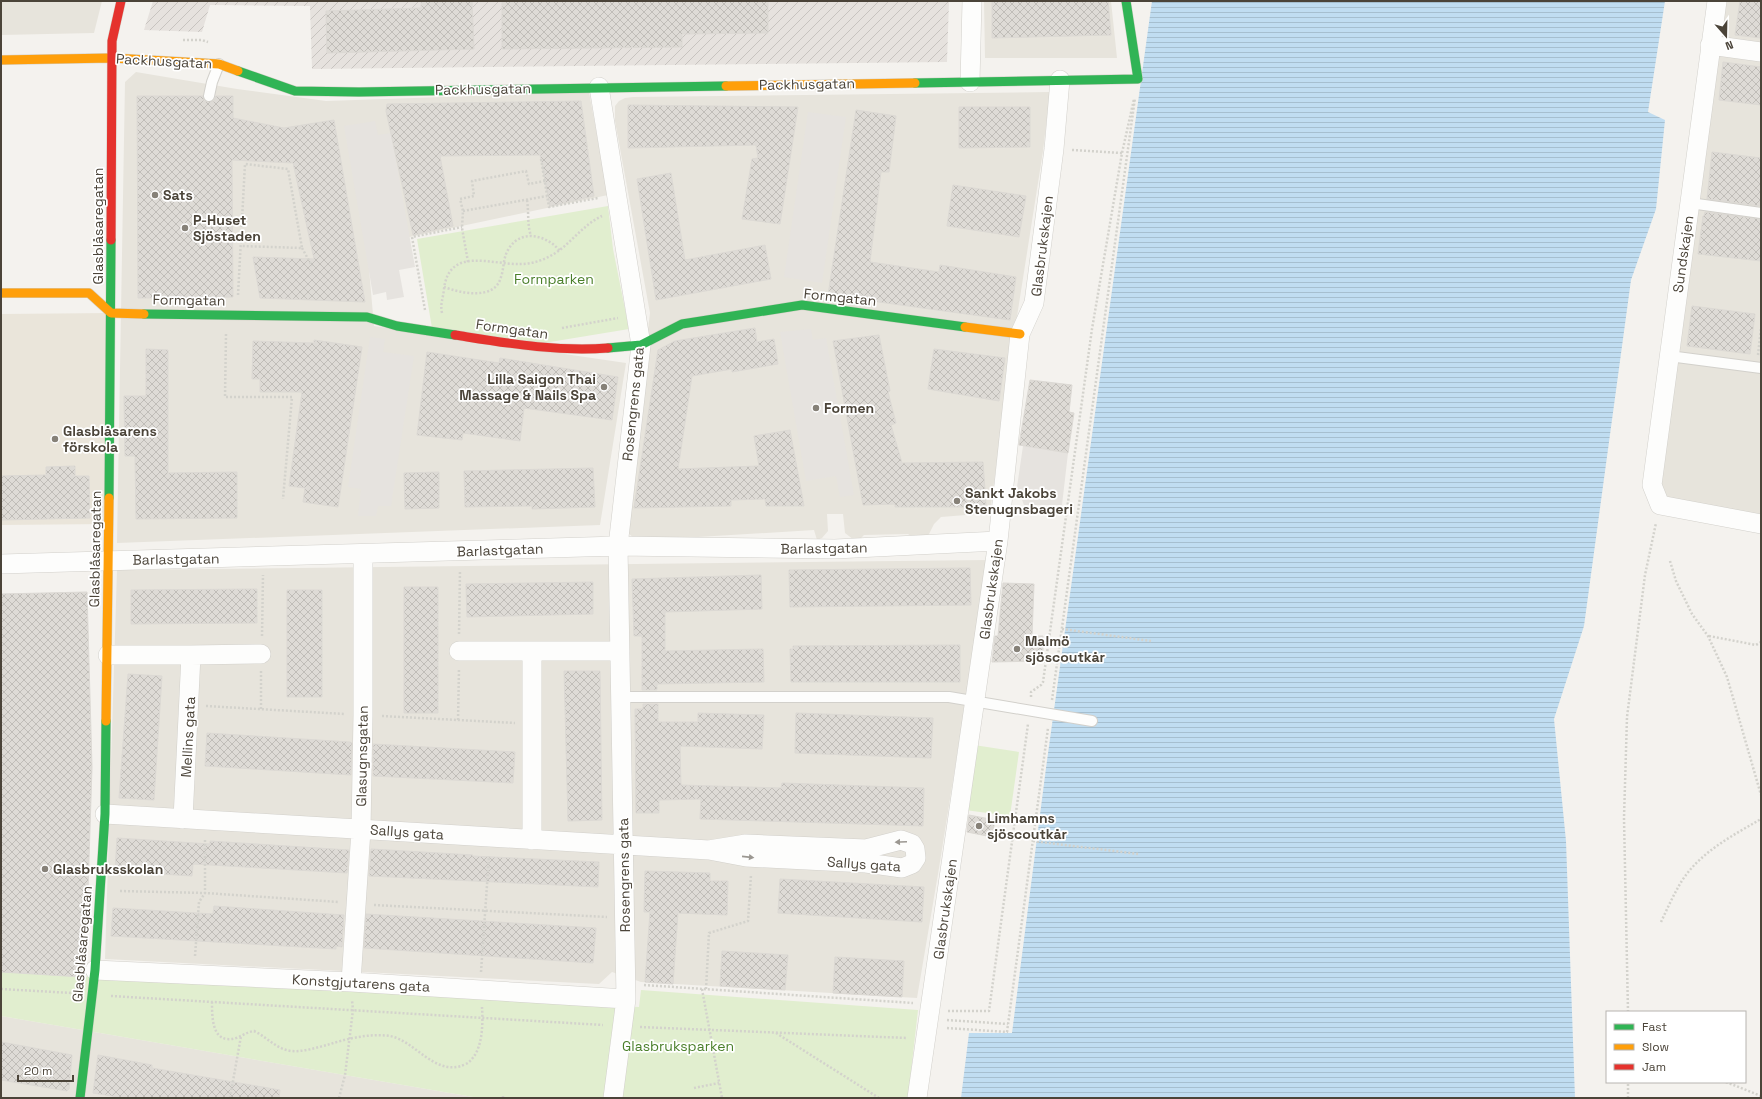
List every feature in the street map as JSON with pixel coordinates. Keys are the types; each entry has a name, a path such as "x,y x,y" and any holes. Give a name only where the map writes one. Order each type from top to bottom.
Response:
{"street":[{"name":"Glasblåsaregatan","path":"80,1098 95,970 106,814 112,41 121,1"},
{"path":"970,82 972,1"},
{"path":"1126,1 1138,79"},
{"name":"Sundskajen","path":"1660,505 1652,485 1717,1"},
{"path":"1710,45 1761,52"},
{"name":"Packhusgatan","path":"1,60 112,58 219,64 295,91 359,92 1138,79"},
{"name":"Glasbrukskajen","path":"917,1098 998,541 1020,334 1034,303 1054,149 1060,80"},
{"name":"Rosengrens gata","path":"600,87 641,345 618,546 626,991 623,1026 613,1098"},
{"path":"1,294 89,293 111,313"},
{"name":"Formgatan","path":"111,313 367,317 397,326 538,348 581,350 641,345 682,324 802,305 1020,334"},
{"path":"1660,505 1761,524"},
{"name":"Barlastgatan","path":"1,564 363,555 618,546 835,550 998,541"},
{"name":"Glasugnsgatan","path":"351,982 361,830 363,555"},
{"path":"460,651 620,651"},
{"path":"532,652 532,840"},
{"path":"108,655 261,654"},
{"name":"Mellins gata","path":"183,819 192,655"},
{"name":"Sallys gata","path":"106,814 709,850 752,858 866,863 902,868 912,864 916,858 915,849 912,844 901,840 866,849 746,844 709,850"},
{"name":"Konstgjutarens gata","path":"95,970 481,989 626,991"}],"lane":[{"path":"209,96 212,82 219,64"},
{"path":"1690,203 1761,213"},
{"path":"1669,356 1759,367"},
{"path":"621,697 949,697 1092,721"}],"path":[{"path":"180,40 202,40 209,42"},
{"path":"1041,685 1069,505 1092,329 1122,153 1138,79"},
{"path":"946,1035 947,1028 1007,1032 1138,79"},
{"path":"1054,149 1122,153"},
{"path":"541,159 549,207 618,201"},
{"path":"237,315 245,164 288,169 302,248 312,266"},
{"path":"468,262 462,227 463,211 460,199 474,196 472,181 526,171 529,184 545,181"},
{"path":"463,211 547,196"},
{"path":"527,200 529,213 527,225 531,236"},
{"path":"443,316 440,305 448,274 453,268 475,260 518,264 532,263 560,251 583,227 618,201"},
{"path":"428,331 412,237 462,227"},
{"path":"444,287 460,292 474,294 486,292 498,285 501,279 507,251 518,240 531,236 547,239 560,251"},
{"path":"240,246 302,248"},
{"path":"555,329 636,314"},
{"path":"226,315 225,397 292,397 283,499"},
{"path":"1759,367 1761,328"},
{"path":"1628,1011 1624,818 1627,718 1645,575 1660,505"},
{"path":"1670,561 1676,580 1692,614 1708,636 1727,677 1761,796"},
{"path":"1062,629 1151,641"},
{"path":"1708,636 1756,645 1761,642"},
{"path":"930,1011 989,1012 1026,738"},
{"path":"1661,922 1681,882 1701,859 1725,840 1761,819"},
{"path":"197,976 195,961 198,902 205,893 206,820"},
{"path":"212,1002 212,1021 217,1034 225,1039 254,1031 277,1047 291,1051 307,1050 348,1039 389,1036 406,1041 439,1065 455,1067 469,1063 478,1049 483,1018 481,989 484,910 491,838"},
{"path":"1033,841 1138,854"},
{"path":"706,989 709,933 748,921 752,858"},
{"path":"339,1098 344,1075 353,1010 351,982"},
{"path":"1,989 623,1026 926,1039"},
{"path":"702,989 722,1098"},
{"path":"626,991 706,989 930,1011 1008,1024"},
{"path":"775,1033 879,1098"},
{"path":"230,1098 241,1035"},
{"path":"694,1088 719,1083"},
{"path":"1628,1083 1628,1098"},
{"path":"1728,1083 1761,1096"}],"shaded area":[{"path":"1,1 102,1 94,33 1,35"},
{"path":"153,1 949,1 947,62 312,69 310,6 210,5 202,32 144,30"},
{"path":"984,1 1111,1 1117,58 985,58"},
{"path":"1722,1 1761,1 1761,520 1663,502 1656,482"},
{"path":"136,72 237,89 326,101 589,92 608,195 367,246 374,326 626,363 600,525 117,543 125,82"},
{"path":"1050,92 1043,151 1010,361 990,513 941,517 934,524 928,536 917,540 908,534 864,535 858,541 854,540 845,533 843,514 827,514 828,531 822,538 817,540 814,530 698,537 690,545 636,540 626,531 625,520 650,313 615,121 615,106 619,101 625,98 633,97"},
{"path":"808,112 846,117 822,283 784,277"},
{"path":"375,121 378,135 391,133 415,267 399,270 404,297 387,300 386,292 373,295 344,126"},
{"name":"Glasblåsarens förskola","path":"111,313 109,524 1,525 1,314"},
{"name":"Formen","path":"811,329 813,340 826,338 854,495 840,497 836,476 806,481 780,332"},
{"path":"370,337 385,339 383,352 414,356 391,506 378,506 376,516 358,516 361,489 348,487"},
{"path":"1023,446 1068,453 1062,505 1024,505 1017,487"},
{"path":"988,560 917,998 641,982 612,972 599,984 105,959 117,570"},
{"path":"1,1016 479,1098 1,1098"}],"green space":[{"name":"Formparken","path":"608,206 613,249 629,329 544,343 432,328 417,239"},
{"path":"974,745 1019,752 1010,816 965,810"},
{"name":"Glasbruksparken","path":"1,972 639,1007 641,990 918,1010 908,1098 479,1098 1,1016"}],"water":[{"path":"1152,1 1665,1 1648,112 1665,120 1656,209 1631,280 1584,626 1554,719 1566,841 1575,1098 961,1098 969,1033 1012,1033 1046,768"}],"building":[{"path":"421,1 472,1 474,49 327,53 326,11 421,8"},
{"path":"502,1 768,1 768,33 682,34 682,47 502,49"},
{"path":"992,1 1108,1 1111,35 992,38"},
{"path":"1740,1 1761,1 1761,38 1735,35"},
{"path":"1723,62 1761,67 1761,105 1719,100"},
{"path":"137,96 203,96 204,101 208,102 214,101 216,96 233,96 233,118 284,128 334,120 365,302 260,298 253,257 314,259 293,163 232,160 233,297 138,298"},
{"path":"581,101 594,196 550,206 540,155 440,156 453,226 413,235 386,111 387,104"},
{"path":"628,105 798,107 780,224 742,219 752,159 758,158 756,145 628,148"},
{"path":"959,107 1030,107 1030,147 959,148"},
{"path":"856,110 896,116 889,172 881,172 870,262 939,272 940,265 1016,277 1010,320 828,295"},
{"path":"1712,152 1761,158 1761,206 1707,199"},
{"path":"671,173 685,260 765,245 771,279 656,300 637,179"},
{"path":"953,185 1026,196 1019,237 947,226"},
{"path":"1705,212 1761,219 1761,261 1698,254 1703,216"},
{"path":"1692,306 1755,314 1750,354 1687,346"},
{"path":"755,328 757,342 774,339 778,364 732,372 732,369 692,376 678,469 759,466 754,436 790,430 804,506 766,506 765,499 731,500 731,506 634,508 658,350 675,341"},
{"path":"879,335 890,391 888,392 896,423 891,425 902,463 983,462 986,505 980,505 980,507 895,507 895,504 863,505 833,341"},
{"path":"314,340 362,347 338,507 303,502 305,488 289,486 302,392 260,392 260,379 252,379 253,341 314,343"},
{"path":"146,349 168,350 168,473 237,472 237,518 136,519 135,456 125,456 124,396 146,396"},
{"path":"934,349 1005,358 999,401 928,389"},
{"path":"427,352 499,363 500,358 618,377 612,420 524,408 520,441 463,433 462,440 417,435"},
{"path":"1030,380 1072,385 1069,412 1074,413 1068,453 1019,445"},
{"path":"75,466 75,476 89,476 90,518 1,520 1,476 46,475 46,467"},
{"path":"593,468 595,507 532,509 532,506 465,507 464,471"},
{"path":"439,472 439,508 405,509 404,473"},
{"path":"970,568 971,605 790,607 789,570"},
{"path":"761,575 762,609 665,612 665,651 763,649 764,682 657,684 657,690 642,690 642,636 634,636 632,579"},
{"path":"593,582 593,614 467,617 466,584"},
{"path":"1003,583 1034,584 1032,636 1043,636 1043,661 992,662 995,636 998,636"},
{"path":"404,587 438,587 438,713 404,713"},
{"path":"257,589 257,623 131,624 131,590"},
{"path":"287,590 322,590 322,697 287,697"},
{"name":"Glasbruksskolan","path":"87,592 92,767 88,890 82,977 1,972 1,594"},
{"path":"960,645 960,682 791,682 790,649 793,649 793,646"},
{"path":"564,671 600,671 602,820 568,821"},
{"path":"128,674 162,676 154,800 119,798"},
{"path":"643,704 658,704 658,722 698,722 698,713 764,715 762,749 680,746 681,785 781,788 782,783 924,788 923,826 700,819 701,799 659,800 659,813 636,813 635,709 643,709"},
{"path":"796,713 933,718 931,758 795,753"},
{"path":"207,733 350,742 352,743 351,775 205,766"},
{"path":"373,744 515,752 513,783 373,776"},
{"name":"Limhamns sjöscoutkår","path":"969,815 995,820 992,837 967,832"},
{"path":"117,838 210,844 210,841 349,850 347,873 193,864 192,876 115,871"},
{"path":"371,849 473,855 472,856 599,862 598,887 369,876"},
{"path":"645,871 710,873 710,881 728,881 727,915 678,913 673,984 645,982 650,912 644,912"},
{"path":"780,879 924,887 922,922 778,913"},
{"path":"214,906 344,915 342,947 336,946 336,949 111,936 113,908 213,914"},
{"path":"366,914 596,928 593,963 364,948"},
{"path":"722,951 788,955 785,990 720,986"},
{"path":"835,957 904,961 902,997 833,993"},
{"path":"1,1042 72,1055 69,1089 67,1091 1,1080"},
{"path":"98,1055 152,1065 152,1068 280,1090 279,1098 124,1098 93,1093"}],"traffic: fast":[{"path":"915,83 1138,79 1126,1"},
{"path":"238,71 295,91 359,92 726,86"},
{"path":"109,498 111,240"},
{"path":"608,348 641,345 682,324 802,305 965,327"},
{"path":"144,314 367,317 397,326 455,335"},
{"path":"80,1098 95,970 105,814 106,721"}],"traffic: slow":[{"path":"1,60 112,58 219,64 238,71"},
{"path":"726,86 915,83"},
{"path":"1,293 89,293 111,313 144,314"},
{"path":"965,327 1020,334"},
{"path":"106,721 109,498"}],"traffic: jam":[{"path":"111,240 112,41 121,1"},
{"path":"455,335 550,348 608,348"}],"place":[{"name":"Sats","path":"155,195"},
{"name":"P-Huset Sjöstaden","path":"185,228"},
{"name":"Lilla Saigon Thai Massage & Nails Spa","path":"604,387"},
{"name":"Formen","path":"816,408"},
{"name":"Glasblåsarens förskola","path":"55,439"},
{"name":"Sankt Jakobs Stenugnsbageri","path":"957,501"},
{"name":"Malmö sjöscoutkår","path":"1017,649"},
{"name":"Limhamns sjöscoutkår","path":"979,826"},
{"name":"Glasbruksskolan","path":"45,869"}]}
